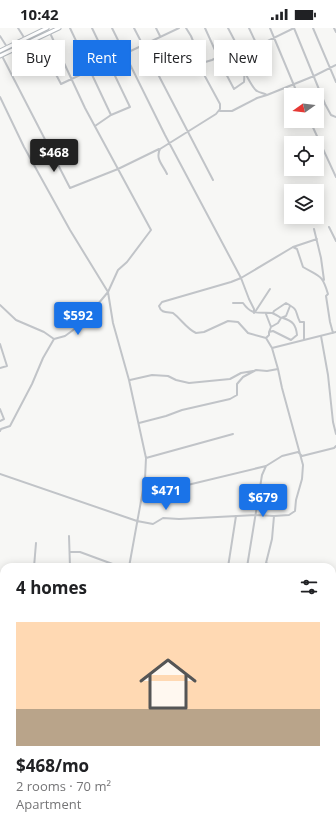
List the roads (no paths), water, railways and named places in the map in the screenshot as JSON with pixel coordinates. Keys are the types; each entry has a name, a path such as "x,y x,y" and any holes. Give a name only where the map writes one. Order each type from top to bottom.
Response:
{"main road":[{"path":"0,51 41,29 47,28"},
{"path":"1,56 59,28"}],"street":[{"path":"18,28 24,39"},
{"path":"70,28 76,40"},
{"path":"92,28 98,40"},
{"path":"112,28 118,40"},
{"path":"134,28 140,40"},
{"path":"156,28 160,36"},
{"path":"152,40 179,28"},
{"path":"186,28 193,40"},
{"path":"205,28 214,48"},
{"path":"228,28 234,40"},
{"path":"249,28 255,40"},
{"path":"270,28 295,88"},
{"path":"268,40 294,28 325,104 331,115 336,117"},
{"path":"313,28 336,82"},
{"path":"334,28 336,32"},
{"path":"0,431 1,429 10,426 32,384 43,358 54,339 65,336 88,316 108,292 118,270 127,262 151,230 84,108 50,32"},
{"path":"0,36 7,47"},
{"path":"1,56 70,188 118,169 170,143 171,140 219,111 232,110 257,98 294,85 336,64"},
{"path":"131,68 241,278 254,308 254,313"},
{"path":"57,76 61,84 78,76"},
{"path":"93,76 111,115"},
{"path":"95,126 111,115 130,106 115,76"},
{"path":"159,76 213,180"},
{"path":"206,76 220,104 219,111"},
{"path":"227,76 234,89 244,82 245,76"},
{"path":"247,76 254,89 267,95"},
{"path":"0,97 24,147 62,216 108,292 113,323 129,380 146,458 143,493 130,563"},
{"path":"313,128 336,177"},
{"path":"160,148 158,159 167,174"},
{"path":"329,227 336,242"},
{"path":"272,348 334,332 330,322 326,296 328,294 314,229"},
{"path":"0,474 137,521 152,524 162,518 179,519 256,515 290,515 295,511 296,500 302,479 302,456 272,348 266,338 248,333 238,322 228,321 204,332 196,333 173,313 163,312 160,310 159,306 162,302 223,285 241,278 293,247 317,239"},
{"path":"293,247 297,249 303,268 317,274 324,280"},
{"path":"254,313 270,289"},
{"path":"233,303 243,303 254,313 266,314 273,313 286,303 294,308 298,313 298,320 300,322 304,322 304,340"},
{"path":"0,305 16,320 44,332 54,339"},
{"path":"266,338 269,335 271,327 286,316 290,306"},
{"path":"273,313 294,324 297,330 297,335 291,340"},
{"path":"266,314 271,327"},
{"path":"269,332 273,331 294,343"},
{"path":"321,336 336,434"},
{"path":"0,344 7,366 0,368"},
{"path":"129,380 158,375 168,376 176,380 189,383 218,381 230,379 241,373 256,370 267,372 278,369"},
{"path":"139,423 189,408 230,399 237,395 239,381 256,370"},
{"path":"0,409 4,419 0,421"},
{"path":"146,458 233,434"},
{"path":"302,456 334,448 336,446"},
{"path":"143,493 158,490 161,491 266,466 282,456 298,452 302,456"},
{"path":"248,563 262,475 266,466"},
{"path":"229,563 236,516"},
{"path":"266,563 272,539 274,516"},
{"path":"69,536 70,563"},
{"path":"34,563 36,543"},
{"path":"70,552 80,552 110,563"}]}
